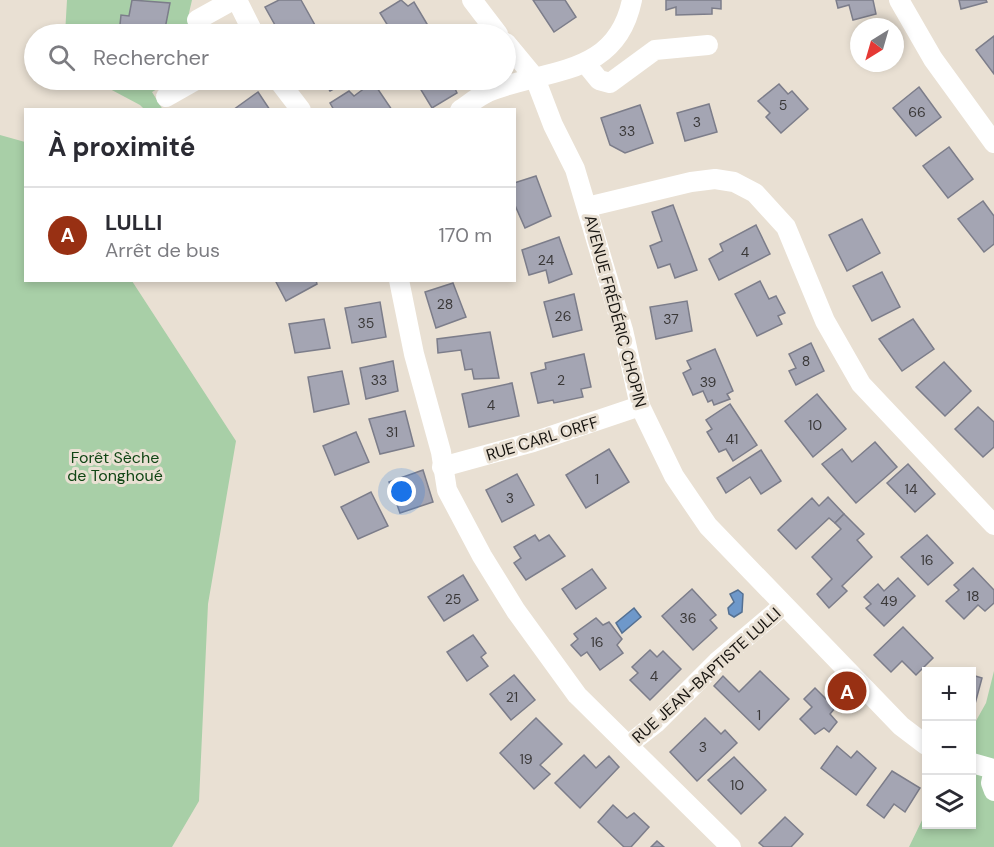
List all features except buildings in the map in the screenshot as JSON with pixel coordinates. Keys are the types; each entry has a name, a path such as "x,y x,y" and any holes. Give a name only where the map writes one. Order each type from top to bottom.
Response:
{"street":[{"path":"197,20 235,0 248,24"},
{"path":"472,0 490,24"},
{"path":"516,84 586,64 610,43 628,19 632,0"},
{"path":"899,0 933,59 994,143"},
{"path":"586,64 599,80 610,83 655,50 708,45"},
{"name":"AVENUE FRÉDÉRIC CHOPIN","path":"516,55 535,78 553,125 575,169 623,330 640,406 674,476 708,526 901,726 922,742"},
{"path":"166,97 178,90"},
{"path":"286,90 299,108"},
{"path":"463,108 487,93 497,90"},
{"path":"587,207 691,182 715,179 734,182 755,193 786,227 825,321 861,384 994,525"},
{"path":"399,282 414,354 441,452 447,490 457,514 516,611 577,695 731,847"},
{"name":"RUE CARL ORFF","path":"442,467 533,442 640,406"},
{"name":"RUE JEAN-BAPTISTE LULLI","path":"628,745 663,716 717,662 783,606"},
{"path":"976,764 994,769 991,783 994,791"}],"green space":[{"path":"67,0 192,0 189,13 195,24 66,24"},
{"path":"112,90 156,90 152,92 162,108 143,108"},
{"name":"Forêt Sèche de Tonghoué","path":"0,135 24,142 24,282 133,282 236,441 208,604 199,801 172,847 0,847"},
{"path":"994,671 994,847 909,847 922,820 922,829 976,829 976,721 986,703"}],"water":[{"path":"738,590 743,594 742,612 734,617 729,614 728,608 734,602 730,594"},
{"path":"634,608 641,617 622,633 616,623"}],"place":[{"name":"LULLI","path":"847,691"}]}
